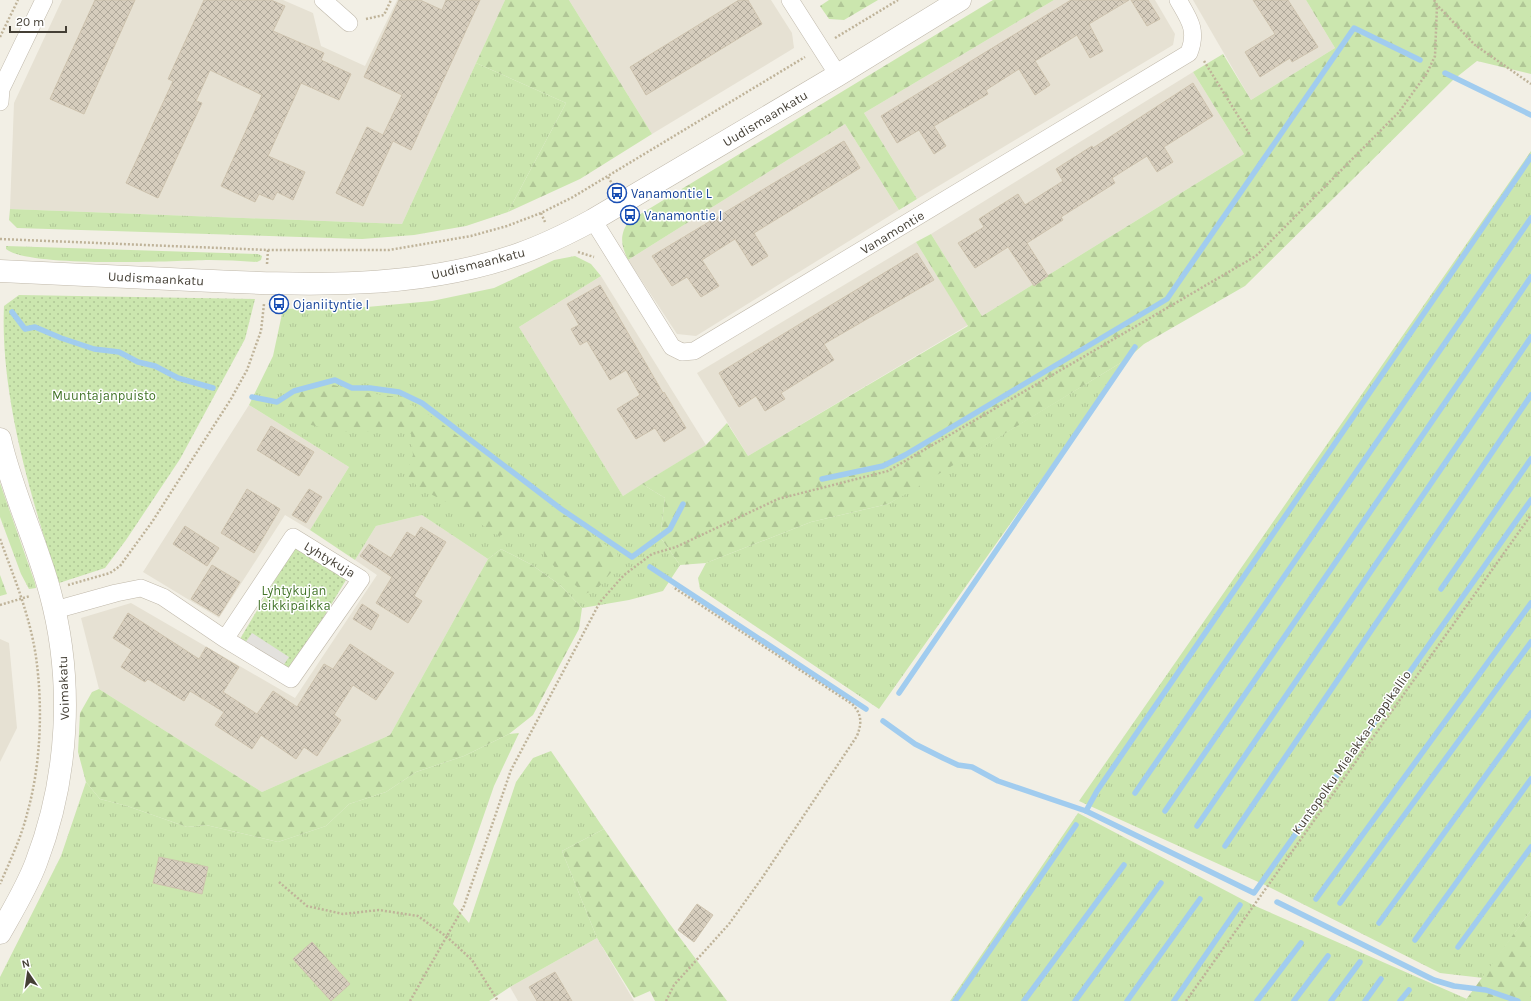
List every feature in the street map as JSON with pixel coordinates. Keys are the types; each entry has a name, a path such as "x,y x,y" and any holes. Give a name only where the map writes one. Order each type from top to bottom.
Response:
{"street":[{"path":"0,93 44,0"},
{"path":"324,0 349,23"},
{"path":"790,0 838,75"},
{"name":"Uudismaankatu","path":"0,271 266,284 398,279 462,270 518,254 553,241 593,220 838,75 960,0"},
{"path":"1178,0 1193,31 1193,41"},
{"name":"Vanamontie","path":"593,220 610,250 672,347 682,352 694,351 1189,53 1193,41"},
{"name":"Voimakatu","path":"0,439 12,480 50,590 62,650 65,696 64,743 47,832 36,863 17,904 0,932"},
{"name":"Lyhtykuja","path":"55,610 116,592 141,588 162,597 225,639 289,679 294,678 361,579 294,537 225,639"}],"path":[{"path":"0,37 18,0"},
{"path":"349,23 384,16 391,0"},
{"path":"835,38 898,0"},
{"path":"1434,0 1475,45 1531,84"},
{"path":"410,1001 464,906 511,770 600,602 624,575 652,554 676,547 778,499 888,471 1256,256 1399,112 1427,73 1435,56 1437,5"},
{"path":"1193,41 1250,135"},
{"path":"0,239 268,250 360,251 389,250 471,236 507,226 541,213 602,181 806,56"},
{"path":"541,213 547,226"},
{"path":"267,267 268,250"},
{"path":"571,253 576,252 597,257 610,250"},
{"path":"60,587 110,573 120,566 152,522 232,399 247,370 261,331 265,297"},
{"name":"Kuntopolku Mielakka-Pappikallio","path":"1186,1001 1531,515"},
{"path":"0,539 22,598 36,657 39,700 35,777 28,813 0,884"},
{"path":"666,1001 674,984 729,924 762,878 861,727 859,711 852,704 673,587"},
{"path":"0,605 22,598"},
{"path":"279,882 307,906 343,914 379,910 418,916 447,936 472,960 498,1001"}],"shaded area":[{"path":"62,0 283,0 313,13 321,46 365,66 397,0 505,0 402,224 10,209 14,103"},
{"path":"569,0 771,0 792,33 794,48 652,134"},
{"path":"1054,0 1155,0 1175,34 1173,45 917,199 864,113"},
{"path":"1193,0 1306,0 1335,48 1251,100"},
{"path":"1193,72 1244,154 982,316 931,234"},
{"path":"845,124 899,210 696,336 677,334 628,260"},
{"path":"916,242 968,325 748,456 697,373"},
{"path":"601,276 706,445 623,496 519,327"},
{"path":"249,405 349,467 310,530 285,515 219,618 143,572"},
{"path":"422,515 488,559 390,735 262,792 99,689 81,618 131,603 295,698 377,575 355,560 376,526"},
{"path":"252,633 289,657 283,666 245,643"},
{"path":"0,639 9,643 17,728 0,762"},
{"path":"597,938 634,1001 518,1001 510,987"}],"green space":[{"path":"505,0 569,0 652,134 580,179 508,212 566,103 476,63"},
{"path":"829,0 878,0 844,20 829,19 820,6"},
{"path":"993,0 1054,0 864,113 917,199 899,210 845,124 628,260 624,250 622,236 629,221"},
{"path":"1306,0 1531,0 1531,74 1477,61 1453,80 1245,286 1144,344 1127,359 911,491 888,504 811,522 706,563 680,565 660,537 665,498 642,484 706,445 727,423 748,456 968,326 916,242 931,234 982,316 1244,154 1193,72 1223,54 1251,100 1335,48"},
{"path":"476,63 566,103 508,212 466,226 414,235 362,239 17,228 9,220 10,209 402,224"},
{"path":"1531,151 1531,910 1483,978 1440,973 1265,885 1079,801"},
{"path":"6,246 258,254 262,256 261,260 257,262 227,260 135,262 71,261 42,259 20,255 6,249"},
{"path":"575,256 591,264 601,276 519,327 623,496 642,484 665,498 660,537 680,565 663,591 629,600 582,608 560,585 532,565 501,549 488,559 422,515 376,526 355,560 310,530 349,467 249,405 273,356 283,309 367,307 432,301 494,288 554,260"},
{"name":"Muuntajanpuisto","path":"19,295 255,299 245,339 180,459 126,540 105,568 59,583 28,482 12,411 7,375 4,340 4,306"},
{"path":"1127,359 879,709 700,589 698,578 706,563 811,522 888,504"},
{"path":"330,384 361,392 397,397 431,416 617,553 619,563 598,588 585,594 544,557 543,541 521,527 499,536 448,503 419,488 406,474 413,455 411,434 384,428 360,433 332,430 303,423 286,410 296,393"},
{"path":"0,483 36,588 29,589 21,574 0,517"},
{"name":"Lyhtykujan leikkipaikka","path":"295,549 299,549 344,577 346,580 295,664 289,669 240,639 291,553"},
{"path":"501,549 532,565 560,585 582,608 579,629 533,715 509,734 464,756 416,772 386,792 349,804 326,826 278,842 206,825 187,827 127,806 100,799 86,782 78,752 80,713 92,692 99,689 262,792 390,735 488,559"},
{"path":"0,575 7,594 0,596"},
{"path":"519,733 494,786 453,904 469,923 516,782 533,758 551,751 604,829 562,851 597,938 510,987 489,1001 0,1001 0,977 61,856 86,782 100,799 127,806 187,827 206,825 278,842 326,826 349,804 386,792 416,772 464,756 509,734"},
{"path":"1078,813 1253,905 1467,999 1465,1001 950,1001"},
{"path":"604,829 669,923 727,1001 655,1001 650,991 634,998 597,938 562,851"},
{"path":"1531,910 1531,1001 1465,1001"}],"building":[{"path":"95,0 135,0 84,114 50,99"},
{"path":"204,0 271,0 285,6 273,31 324,53 321,60 351,74 339,100 301,83 268,156 305,172 293,200 277,192 273,200 259,194 255,202 221,186 262,95 210,70 196,101 202,103 158,198 126,183 173,81 168,79"},
{"path":"399,0 420,0 442,10 446,0 480,0 411,150 393,141 363,206 336,193 367,127 383,135 402,95 364,77"},
{"path":"739,0 748,0 762,24 646,95 630,67"},
{"path":"1071,0 1129,0 1089,24 1103,51 1090,58 1077,35 1035,61 1050,85 1035,95 1019,69 986,90 988,94 934,126 946,146 934,154 919,130 897,143 881,116"},
{"path":"1131,0 1148,0 1160,19 1147,26"},
{"path":"1253,0 1288,0 1318,47 1292,62 1290,58 1260,77 1245,52 1275,34"},
{"path":"1193,83 1213,116 1164,147 1173,162 1157,172 1147,156 1112,178 1115,183 1061,217 1063,220 1027,243 1048,276 1034,286 1008,247 975,268 958,243 984,227 979,219 1018,194 1025,205 1063,181 1056,169 1092,146 1093,148"},
{"path":"844,141 860,168 754,233 768,256 752,266 735,239 702,260 719,286 701,297 687,277 672,286 652,256"},
{"path":"917,253 934,280 824,344 834,360 781,393 785,399 765,411 756,396 739,407 719,373"},
{"path":"600,285 663,393 664,392 686,428 664,442 655,428 636,439 617,409 640,395 626,370 610,380 587,341 580,345 571,329 579,325 567,304"},
{"path":"271,426 314,452 299,476 257,450"},
{"path":"247,489 280,509 254,553 221,533"},
{"path":"309,489 322,497 306,523 292,515"},
{"path":"185,526 219,548 207,566 173,544"},
{"path":"421,527 446,542 414,596 422,601 408,623 376,603 392,577 360,556 369,544 391,558 407,532 415,537"},
{"path":"212,565 240,582 219,616 191,599"},
{"path":"362,604 379,615 371,630 353,619"},
{"path":"128,613 199,659 206,647 239,667 223,692 257,714 273,691 297,707 324,664 333,669 350,644 394,673 376,700 353,685 334,715 341,720 317,756 304,747 296,759 261,735 252,749 215,725 224,712 190,691 184,701 148,679 145,682 121,667 132,650 113,638"},
{"path":"159,857 208,867 202,894 153,883"},
{"path":"697,904 713,915 694,942 678,930"},
{"path":"312,942 350,984 331,1001 293,959"},
{"path":"555,972 572,1001 537,1001 529,987"}],"waterway":[{"path":"822,479 883,466 905,455 1167,299 1354,28 1420,60"},
{"path":"1445,73 1531,115"},
{"path":"1086,811 1097,791 1531,157"},
{"path":"1135,793 1531,218"},
{"path":"1165,811 1531,277"},
{"path":"12,312 25,329 35,327 61,338 94,349 119,352 138,362 155,366 178,378 213,388"},
{"path":"1197,826 1531,337"},
{"path":"899,693 1135,347"},
{"path":"252,397 277,402 294,391 335,380 352,388 370,388 399,392 422,403 561,509 632,557 670,529 683,504"},
{"path":"1225,846 1531,395"},
{"path":"1441,589 1531,459"},
{"path":"883,721 915,744 958,765 972,767 998,781 1086,811 1254,893 1531,500"},
{"path":"650,567 866,709"},
{"path":"1316,899 1531,603"},
{"path":"1340,903 1531,642"},
{"path":"1379,923 1531,713"},
{"path":"1415,940 1531,779"},
{"path":"955,1001 1076,825"},
{"path":"1458,947 1531,847"},
{"path":"1024,1001 1124,865"},
{"path":"1075,1001 1161,883"},
{"path":"1127,1001 1200,899"},
{"path":"1277,902 1434,980 1454,986 1486,990 1518,1001"},
{"path":"1174,1001 1240,905"},
{"path":"1257,1001 1301,943"},
{"path":"1294,1001 1328,956"},
{"path":"1331,1001 1360,962"},
{"path":"1365,1001 1381,979"},
{"path":"1400,1001 1409,990"}],"place":[{"name":"Vanamontie L","path":"617,193"},
{"name":"Vanamontie I","path":"630,215"},
{"name":"Ojaniityntie I","path":"279,304"}]}
